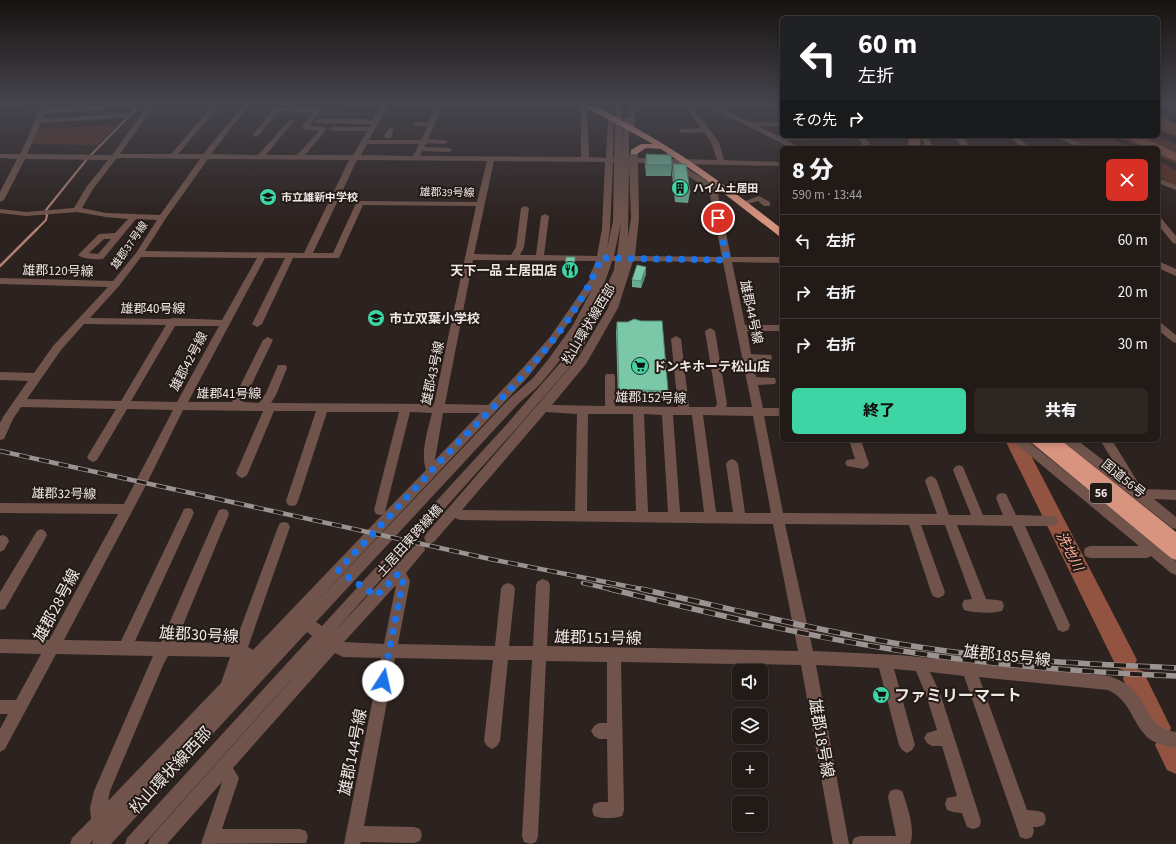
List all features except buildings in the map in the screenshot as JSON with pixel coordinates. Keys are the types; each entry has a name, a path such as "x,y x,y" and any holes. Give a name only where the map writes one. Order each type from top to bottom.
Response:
{"highway":[{"path":"658,142 780,223"},
{"path":"666,142 700,161 748,202 780,232"},
{"path":"634,156 644,146 664,147"},
{"name":"国道56号","path":"1039,442 1173,545"},
{"name":"国道56号","path":"1054,442 1173,545"}],"street":[{"path":"0,200 29,142"},
{"path":"77,210 90,188 125,142"},
{"path":"173,156 185,142"},
{"path":"162,218 217,142"},
{"path":"260,157 273,142"},
{"path":"299,157 312,142"},
{"path":"307,256 357,154 364,142"},
{"path":"403,142 421,148 491,159 609,160 634,156 669,161 768,161 780,164"},
{"path":"421,148 424,142"},
{"path":"0,156 106,158 173,156 299,157 357,154 421,148 443,142"},
{"path":"585,160 586,142"},
{"path":"78,844 432,470 484,412 523,375 553,339 579,303 605,258 610,142"},
{"path":"620,142 622,182"},
{"path":"622,182 626,142"},
{"path":"430,538 582,361 613,308 630,258 635,218 633,142"},
{"path":"715,142 721,162"},
{"path":"421,148 448,150"},
{"path":"480,204 491,159"},
{"name":"雄郡44号線","path":"669,161 710,186 713,190 802,632"},
{"path":"1160,181 1176,188"},
{"name":"松山環状線西部","path":"514,401 536,382 573,334 598,285 605,258 615,238 622,182"},
{"name":"松山環状線西部","path":"528,408 571,358 609,292 618,270 624,240 622,182"},
{"path":"1160,185 1176,192"},
{"path":"748,202 759,198 767,204"},
{"name":"雄郡39号線","path":"138,254 336,256 360,203 480,204 470,257"},
{"name":"雄郡37号線","path":"0,211 26,214 77,210 133,218 162,218"},
{"path":"514,257 520,247 522,212"},
{"path":"539,258 542,248 540,230 545,216"},
{"path":"118,236 133,218"},
{"name":"雄郡37号線","path":"0,436 8,416 57,348 116,284 162,218"},
{"path":"1160,222 1174,234"},
{"name":"雄郡42号線","path":"142,482 224,323 262,256"},
{"path":"257,324 290,256"},
{"path":"470,257 780,260"},
{"name":"雄郡43号線","path":"432,470 429,462 470,257"},
{"path":"1160,265 1176,274"},
{"name":"雄郡120号線","path":"0,281 116,284"},
{"path":"514,401 525,384 567,332 582,307 592,281"},
{"path":"571,358 588,338 618,292"},
{"name":"雄郡40号線","path":"81,321 173,321 224,323"},
{"path":"93,457 173,321"},
{"path":"1160,326 1174,337"},
{"path":"741,328 780,328"},
{"path":"710,331 722,404 718,412"},
{"path":"676,339 676,373 684,411"},
{"path":"235,407 268,340"},
{"path":"747,358 767,358"},
{"path":"242,473 282,368"},
{"path":"0,376 36,377"},
{"path":"610,377 610,410"},
{"path":"752,381 771,381"},
{"name":"土居田東跨線橋","path":"240,695 514,401"},
{"name":"雄郡41号線","path":"18,403 235,407 439,408 484,412"},
{"path":"292,501 323,407"},
{"name":"雄郡152号線","path":"544,407 550,409 780,412"},
{"path":"380,510 406,408"},
{"name":"土居田東跨線橋","path":"258,707 528,408"},
{"path":"581,516 583,409"},
{"path":"638,410 642,517"},
{"path":"667,411 674,517"},
{"path":"697,411 711,517"},
{"path":"484,412 518,436"},
{"path":"851,463 863,464 856,442"},
{"path":"1021,442 1176,569"},
{"path":"1072,442 1176,524"},
{"path":"1107,442 1139,494"},
{"path":"732,464 740,518"},
{"path":"432,470 469,492"},
{"path":"958,470 979,520"},
{"path":"931,481 947,520 975,605 997,606"},
{"name":"雄郡28号線","path":"0,744 142,482"},
{"path":"1139,494 1176,494"},
{"path":"1002,498 1063,625"},
{"name":"雄郡32号線","path":"0,508 127,509"},
{"path":"453,511 460,515 1052,521"},
{"path":"125,648 188,513"},
{"path":"100,821 98,808 102,791 223,514"},
{"path":"913,520 938,592"},
{"path":"226,688 284,526"},
{"path":"0,604 42,535"},
{"path":"1090,552 1147,552 1152,549"},
{"path":"156,844 333,644 419,550"},
{"path":"338,570 376,596"},
{"name":"雄郡144号線","path":"353,839 403,581 399,573"},
{"path":"530,836 543,585"},
{"path":"492,741 508,589"},
{"path":"295,615 343,650 389,651"},
{"name":"雄郡18号線","path":"802,632 841,844"},
{"name":"雄郡30号線","path":"0,646 240,650 254,659"},
{"name":"雄郡151号線","path":"389,651 614,656 807,658"},
{"path":"600,810 616,810 614,656"},
{"name":"雄郡185号線","path":"807,658 921,664 1117,685 1125,690 1130,696 1152,731 1165,739 1176,740"},
{"path":"886,662 907,745"},
{"path":"921,664 924,675 934,693 947,738 961,804 973,821"},
{"path":"969,669 1023,825 1038,819"},
{"name":"松山環状線西部","path":"100,844 240,695"},
{"path":"0,707 20,707"},
{"name":"松山環状線西部","path":"133,844 258,707"},
{"path":"599,731 615,731"},
{"path":"932,738 947,738"},
{"path":"223,768 231,778 210,841 300,837"},
{"path":"860,844 900,844 904,839 904,831 896,797"},
{"path":"353,839 414,835"}],"shaded area":[{"path":"32,142 100,142 97,145 31,144"},
{"path":"1078,142 1120,142 1128,146 1086,146"},
{"path":"1130,142 1172,142 1176,144 1176,164 1160,157 1160,146 1138,146"},
{"path":"1160,161 1176,170 1176,185 1160,178"}],"waterway":[{"path":"90,156 103,142"},
{"path":"1145,142 1153,146"},
{"path":"1160,150 1176,157"},
{"path":"46,210 87,159"},
{"path":"0,266 46,220 47,215 45,213"},
{"name":"洗地川","path":"1015,442 1125,660"},
{"name":"洗地川","path":"1135,679 1159,728"},
{"name":"洗地川","path":"1168,745 1176,761"}],"railway":[{"path":"0,451 490,559 641,589"},
{"path":"583,583 614,590"},
{"path":"610,589 788,630 896,650 966,660 1036,667 1176,676"},
{"path":"641,589 646,590"},
{"path":"641,589 786,622 859,637 932,649 1023,659 1176,668"}],"place":[{"name":"ハイム土居田","path":"680,188"},
{"name":"市立雄新中学校","path":"268,197"},
{"name":"天下一品 土居田店","path":"570,270"},
{"name":"市立双葉小学校","path":"376,318"},
{"name":"ドンキホーテ松山店","path":"640,366"},
{"name":"ファミリーマート","path":"881,695"}],"route":[{"path":"383,681 403,581 399,573 376,596 338,570 523,375 553,339 579,303 584,292 592,281 601,258 727,260 718,218"}]}
